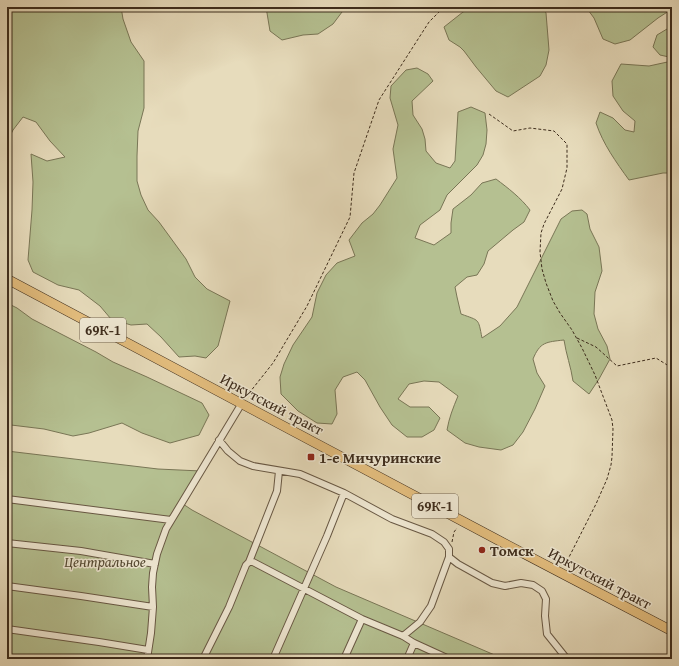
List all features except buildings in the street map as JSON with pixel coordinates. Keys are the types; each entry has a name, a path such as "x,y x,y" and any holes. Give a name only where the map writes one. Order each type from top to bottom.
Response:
{"main road":[{"name":"Иркутский тракт","path":"7,279 672,631"}],"street":[{"path":"146,659 151,633 153,573 157,554 166,529 242,403"},
{"path":"219,440 228,451 240,461 253,466 300,474 344,493 392,519 432,534 444,542 449,549 449,556 431,606 420,622 403,636"},
{"path":"203,659 229,607 246,565 249,562 276,492 279,471"},
{"path":"273,659 344,493"},
{"path":"7,498 171,520"},
{"path":"7,543 81,551 155,564"},
{"path":"449,556 458,564 492,583 505,586 521,583 533,585 542,591 546,599 545,616 547,634 567,659"},
{"path":"249,562 253,562 362,619 403,636 414,643 449,659"},
{"path":"7,586 153,607"},
{"path":"344,659 362,619"},
{"path":"7,629 148,650"},
{"path":"407,659 414,643"}],"path":[{"path":"242,403 273,363 307,306 350,217 354,173 379,100 429,22 444,7"},
{"path":"489,114 513,131 530,128 554,131 566,144 567,168 562,189 541,233 540,252 542,269 553,301 576,337 595,375 612,420 611,465 603,489 561,573"},
{"path":"576,337 596,348 617,366 656,358 672,368"},
{"path":"449,549 454,532 460,520"}],"green space":[{"path":"7,7 121,7 123,19 131,42 144,61 144,108 138,131 137,156 137,181 141,195 148,210 159,222 186,259 195,277 207,289 230,301 218,346 206,358 195,356 179,357 147,324 131,325 111,319 100,306 79,290 58,285 33,272 28,260 33,182 31,154 47,161 65,157 50,141 36,122 23,117 13,130 7,142"},
{"path":"266,7 345,8 333,24 318,34 303,35 282,40 270,31"},
{"path":"472,7 543,7 546,13 549,50 546,65 540,76 508,97 496,91 464,51 449,40 444,27"},
{"path":"587,7 672,7 672,9 630,40 615,44 603,39 594,18"},
{"path":"672,26 672,56 669,57 660,55 653,47 657,35"},
{"path":"672,61 672,140 669,142 672,148 672,173 663,173 629,180 606,146 596,123 600,112 613,118 625,130 634,132 635,121 623,111 613,96 612,81 621,64 649,66"},
{"path":"417,68 428,74 433,81 412,101 413,115 422,129 426,151 436,163 450,168 455,161 458,112 471,107 485,113 487,130 486,144 483,155 477,165 447,195 440,210 420,225 415,238 434,245 451,233 453,209 471,195 482,183 496,179 518,197 530,210 524,222 488,251 484,264 477,275 467,277 455,287 461,314 475,319 479,323 482,338 500,326 517,307 561,219 572,211 582,210 587,214 590,229 599,247 602,271 595,292 594,314 598,329 607,346 610,359 589,394 573,381 564,340 548,342 541,346 533,359 537,373 545,386 523,432 513,445 501,450 479,447 465,443 447,430 451,413 458,396 439,382 424,381 409,384 398,399 410,407 429,407 440,418 434,430 422,437 407,437 392,425 365,380 357,372 343,377 335,390 337,414 332,424 317,423 298,411 281,394 280,377 284,364 293,345 312,317 317,293 326,275 337,263 355,256 349,240 362,223 373,214 380,205 397,178 393,149 398,125 390,98 391,86 406,70"},
{"path":"7,303 32,319 113,362 202,403 209,415 199,435 170,443 142,433 122,423 89,433 73,436 44,429 11,425 7,423"},
{"name":"Центральное","path":"7,451 158,469 201,471 183,504 192,510 336,587 504,659 7,659"}],"place":[{"name":"1-е Мичуринские","path":"311,457"},
{"name":"Томск","path":"482,550"}]}
